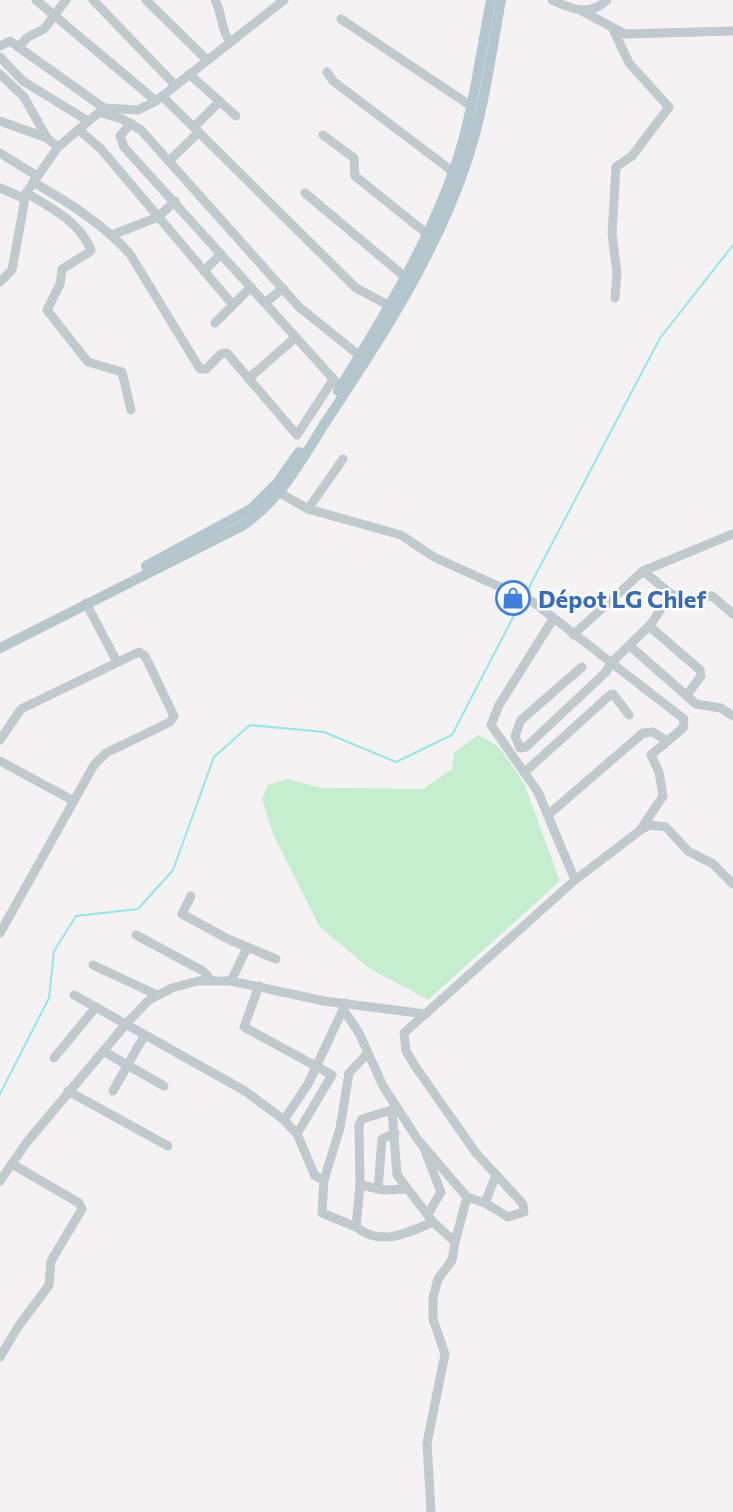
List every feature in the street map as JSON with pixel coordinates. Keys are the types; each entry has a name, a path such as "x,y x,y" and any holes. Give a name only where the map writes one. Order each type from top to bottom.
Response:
{"main road":[{"path":"275,492 337,383 363,357 388,305 431,232 471,106 491,0"},
{"path":"0,641 240,522 275,492 363,357 431,232 471,147 501,0"},
{"path":"0,648 85,601"}],"street":[{"path":"36,0 197,129 356,288 388,305"},
{"path":"18,47 44,29 66,0"},
{"path":"93,0 175,85"},
{"path":"146,0 206,59"},
{"path":"0,282 12,270 25,195 58,147 103,111 138,110 159,98 284,0"},
{"path":"552,0 580,10 614,31 632,34 733,31"},
{"path":"580,10 593,9 607,0"},
{"path":"219,2 223,15 222,29 230,42"},
{"path":"341,19 471,106"},
{"path":"614,31 629,63 669,107 632,156 616,167 612,234 617,273 615,298"},
{"path":"0,46 8,41 103,111 131,123 170,160 314,321 363,357"},
{"path":"0,57 23,81 89,121"},
{"path":"327,72 333,81 452,171"},
{"path":"0,74 24,97 47,138"},
{"path":"189,74 236,116"},
{"path":"170,160 220,101"},
{"path":"0,121 47,138 58,147"},
{"path":"0,153 112,235 130,254 200,369 206,369 221,354 227,354 298,435 337,383 120,141 131,123"},
{"path":"79,130 101,149 233,305"},
{"path":"323,135 354,158 355,176 431,232"},
{"path":"0,188 25,195 64,216 88,244 91,250 88,254 62,269 60,284 47,310 88,362 122,372 131,410"},
{"path":"305,193 404,276"},
{"path":"112,235 158,217 175,201"},
{"path":"204,271 221,254"},
{"path":"215,323 251,287"},
{"path":"265,303 283,288"},
{"path":"248,379 296,337"},
{"path":"308,509 343,459"},
{"path":"275,492 308,509 401,535 434,557 533,602 685,721 683,728 651,755 659,772 663,796 640,830"},
{"path":"573,635 643,571 733,534"},
{"path":"643,571 671,594 690,601 712,596 733,614"},
{"path":"582,667 521,720 515,736 520,748 526,747 572,707 606,673 610,664 649,626 671,594"},
{"path":"85,601 117,662"},
{"path":"553,619 499,705 491,725 507,751 526,771 549,814 575,880"},
{"path":"649,626 700,670 701,676 687,695"},
{"path":"630,646 701,707 721,708 733,716"},
{"path":"0,740 21,709 142,652 173,711 173,719 106,752 84,779 1,928"},
{"path":"526,771 610,695 613,694 629,715"},
{"path":"549,814 643,733 653,732 667,741"},
{"path":"0,761 72,800"},
{"path":"344,1006 395,1109 424,1148 467,1197 485,1203 508,1217 524,1212 523,1204 477,1153 406,1051 404,1033 575,880 640,830 652,825 666,827 688,851 713,864 733,884"},
{"path":"191,896 182,914 247,948 276,959"},
{"path":"136,935 203,971 210,979"},
{"path":"231,981 247,948"},
{"path":"93,965 157,995"},
{"path":"0,1181 68,1091 126,1024 157,995 184,984 210,979 231,981 344,1006 426,1014"},
{"path":"259,986 244,1027 332,1076 297,1135"},
{"path":"74,995 245,1091 284,1120 297,1135 313,1172 324,1180"},
{"path":"284,1120 317,1067 344,1006"},
{"path":"54,1058 96,1007"},
{"path":"113,1091 144,1036"},
{"path":"103,1051 164,1086"},
{"path":"367,1054 355,1062 349,1073 340,1128 324,1180 323,1213 383,1238 396,1237 430,1218"},
{"path":"68,1091 168,1146"},
{"path":"395,1109 397,1175 430,1218 454,1242"},
{"path":"356,1227 360,1185 359,1122 395,1109"},
{"path":"378,1189 382,1139 395,1133"},
{"path":"424,1148 441,1192 430,1206 430,1218"},
{"path":"0,1357 18,1327 50,1285 51,1261 82,1209 79,1203 12,1164"},
{"path":"485,1203 496,1175"},
{"path":"360,1185 378,1189 407,1189"},
{"path":"431,1512 427,1443 444,1354 433,1319 433,1298 438,1279 452,1260 454,1242 467,1197"}],"green space":[{"path":"478,735 498,746 524,783 560,881 428,1000 369,968 320,927 273,834 262,799 268,785 287,779 322,788 423,789 452,769 454,753"}],"waterway":[{"path":"525,595 660,338 733,245"},
{"path":"0,1094 49,998 54,951 76,916 138,909 173,870 214,757 250,725 324,732 396,762 452,735 522,600"}],"place":[{"name":"Dépot LG Chlef","path":"513,598"}]}
